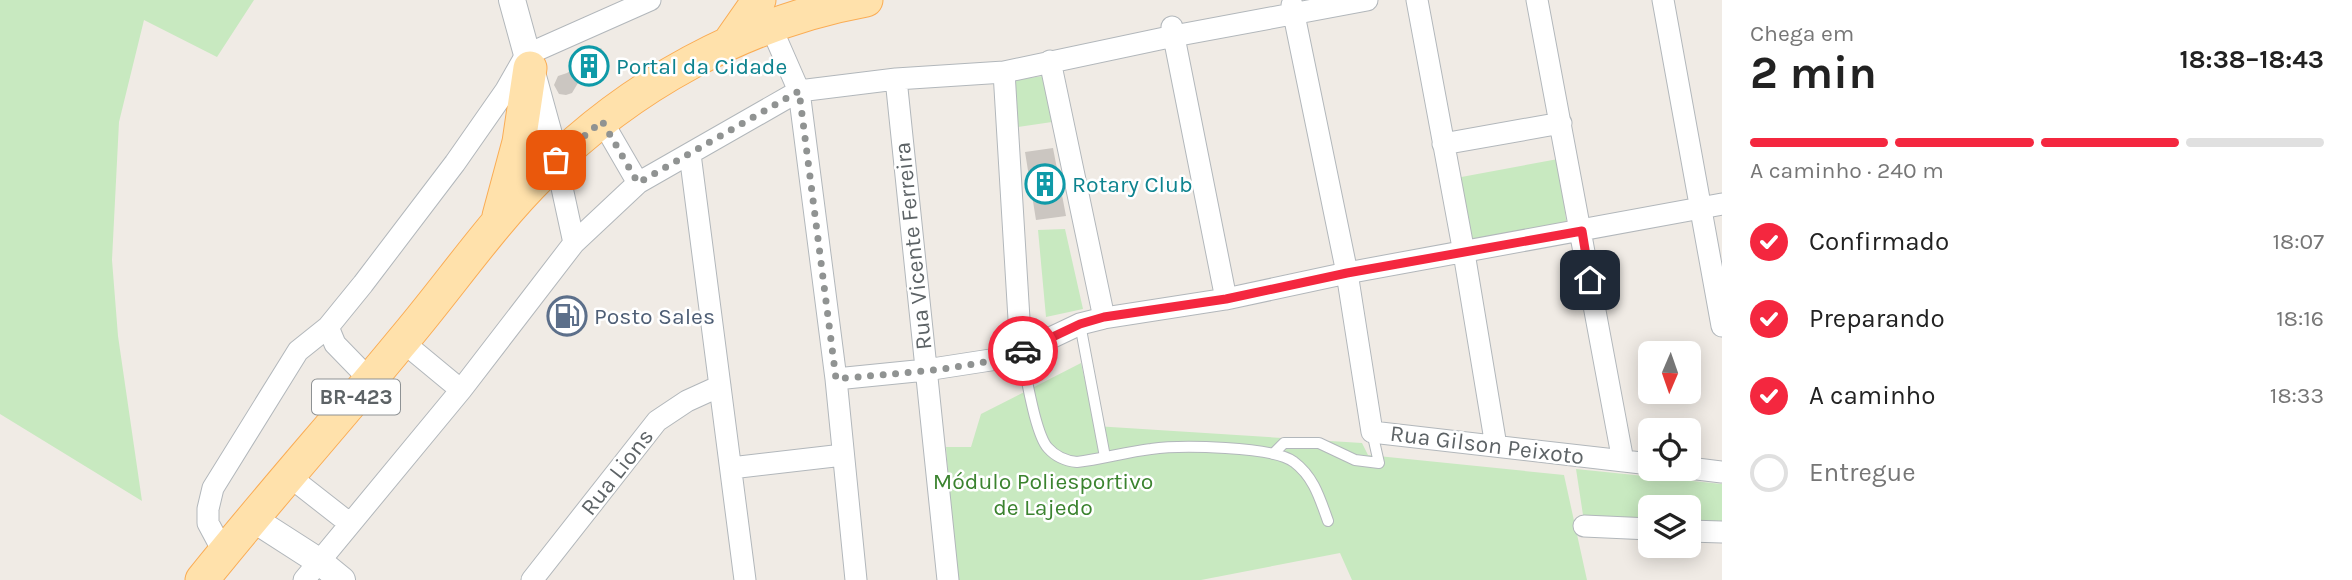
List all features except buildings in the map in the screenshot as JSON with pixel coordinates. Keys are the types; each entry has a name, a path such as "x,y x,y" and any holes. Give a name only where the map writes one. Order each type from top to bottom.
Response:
{"main road":[{"path":"776,12 850,1"},
{"name":"BR-423","path":"213,566 542,173 631,99 776,12"},
{"path":"495,227 519,142 528,61"}],"street":[{"path":"512,0 556,160 574,243"},
{"path":"213,566 208,509 213,488 298,351 328,327 456,163 528,61 650,0"},
{"path":"312,571 461,390 574,243 638,183 799,91 897,79 1004,72 1173,32 1293,9 1367,0"},
{"path":"1417,0 1464,253 1496,446"},
{"path":"1537,0 1623,461"},
{"path":"1663,0 1712,206 1722,326"},
{"name":"Rua Gilson Peixoto","path":"1293,9 1347,273 1372,432 1638,463"},
{"path":"776,12 799,91 836,379 856,580"},
{"path":"1173,32 1226,299"},
{"path":"1050,61 1104,317"},
{"path":"1004,72 1020,352"},
{"name":"Rua Vicente Ferreira","path":"897,79 947,580"},
{"path":"602,121 638,183"},
{"path":"1443,144 1562,123"},
{"path":"690,154 745,580"},
{"path":"836,379 926,370 997,359 1020,352 1080,324 1104,317 1226,299 1347,273 1712,206"},
{"path":"328,327 335,344 370,380"},
{"path":"403,342 461,390"},
{"name":"Rua Lions","path":"532,580 657,421 687,401 720,386"},
{"path":"731,468 843,455"},
{"path":"1701,469 1722,472"},
{"path":"289,476 349,523"},
{"path":"253,519 312,571 342,580"},
{"path":"1584,526 1638,528"},
{"path":"1701,531 1722,532"}],"lane":[{"path":"1080,324 1105,457"},
{"path":"1020,352 1042,440 1047,448 1066,461 1077,462 1154,448 1213,447 1273,454 1292,460 1314,482 1328,521"},
{"path":"1273,454 1284,443 1320,443 1355,460 1379,463 1372,432"}],"green space":[{"path":"0,0 254,0 217,57 144,20 119,122 112,260 118,336 142,501 0,414"},
{"path":"1043,76 1052,122 1018,127 1015,80"},
{"path":"1558,159 1567,227 1468,245 1456,178"},
{"path":"1065,229 1083,309 1046,317 1038,230"},
{"name":"Módulo Poliesportivo de Lajedo","path":"1081,363 1095,426 1362,443 1368,455 1564,475 1587,580 1352,580 1340,553 1201,580 956,580 946,447 971,447 981,414"},
{"path":"1576,469 1638,475 1638,481 1722,484 1722,523 1701,522 1701,495 1638,495 1638,518 1583,515"}],"way so far":[{"path":"556,160 602,121 638,183 799,91 836,379 926,370 997,359 1023,351"}],"place":[{"name":"Portal da Cidade","path":"589,66"},
{"name":"Rotary Club","path":"1045,184"},
{"name":"Posto Sales","path":"567,316"}],"route":[{"path":"1023,351 1080,324 1104,317 1226,299 1347,273 1582,231 1590,280"}]}
